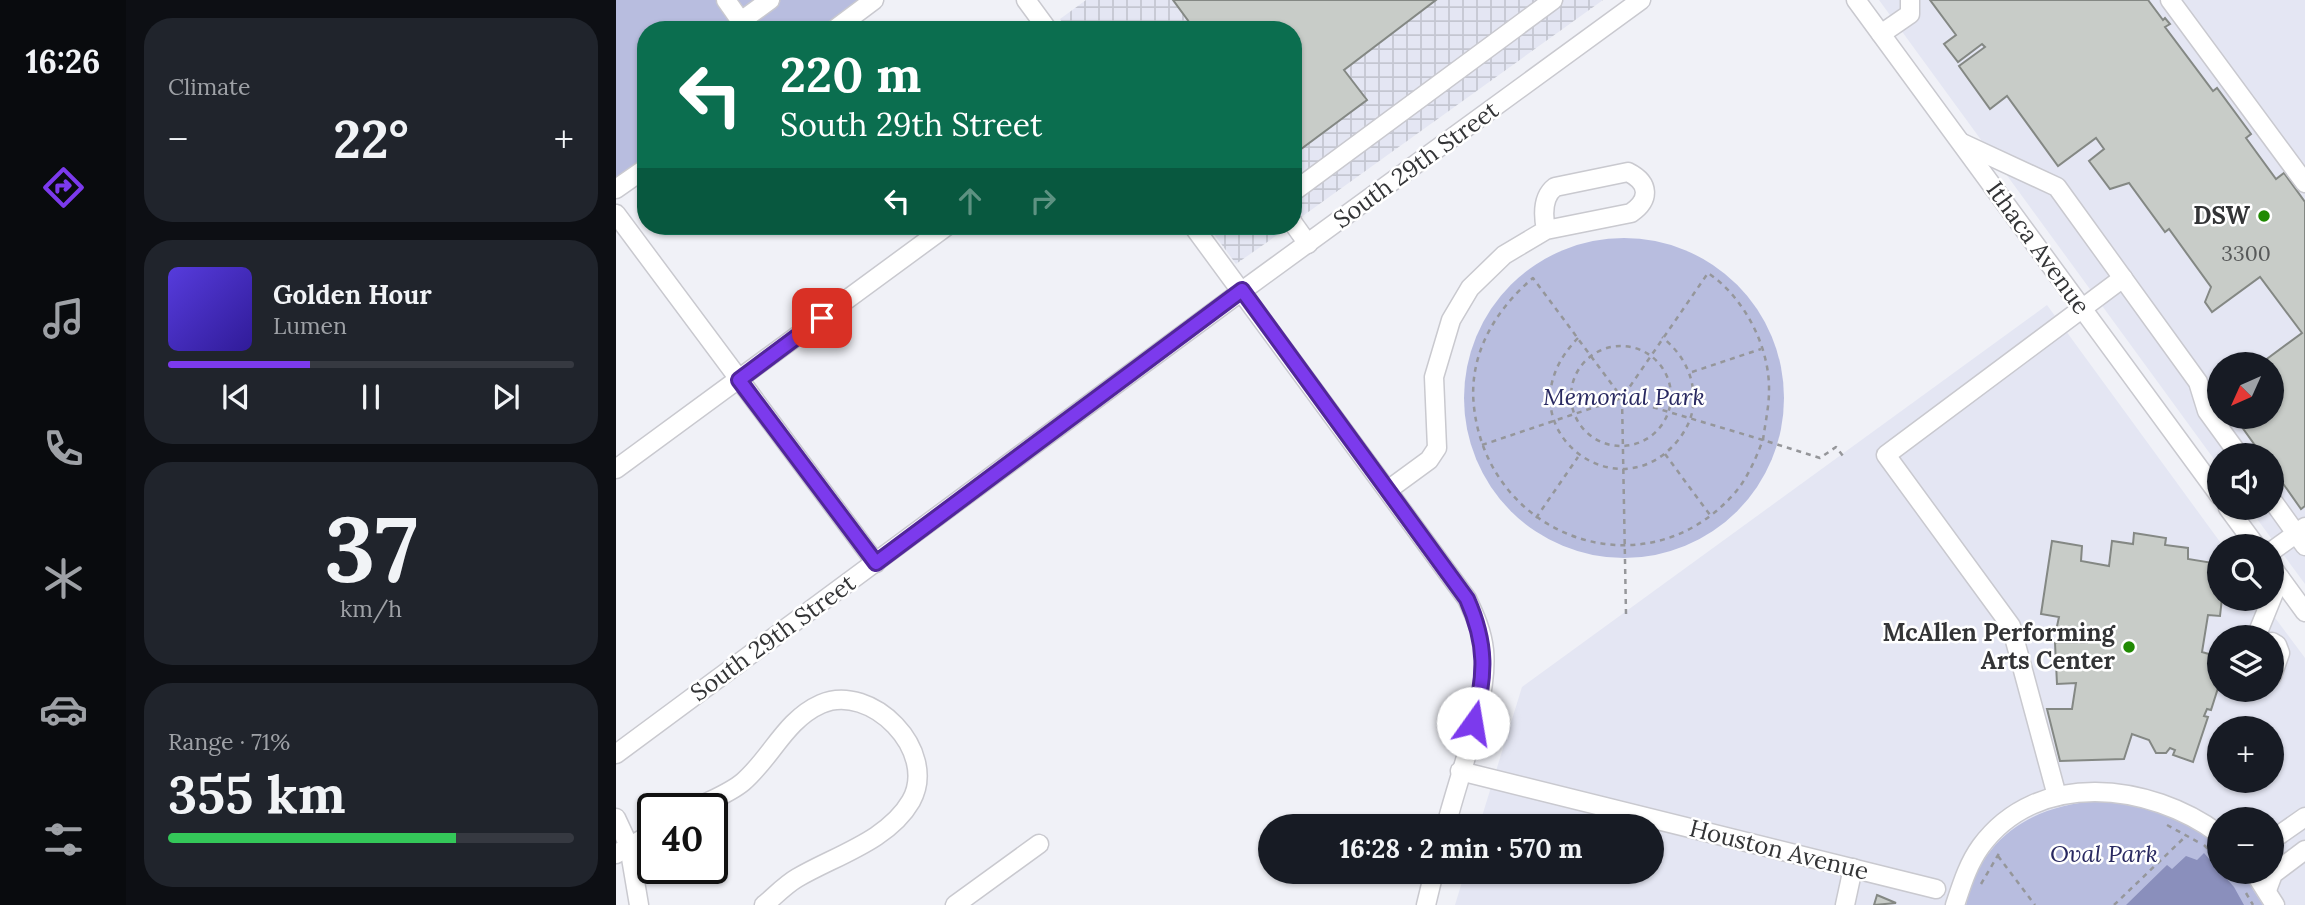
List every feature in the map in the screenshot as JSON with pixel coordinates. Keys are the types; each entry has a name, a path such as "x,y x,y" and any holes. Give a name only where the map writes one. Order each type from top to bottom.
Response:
{"street":[{"path":"726,0 741,21"},
{"path":"748,21 770,0"},
{"path":"846,21 874,0"},
{"path":"1026,0 1041,21"},
{"path":"1302,185 1553,0"},
{"name":"South 29th Street","path":"616,754 1242,290 1641,0"},
{"name":"Ithaca Avenue","path":"1856,0 2207,479"},
{"path":"1881,34 1910,14 1910,0"},
{"path":"2170,0 2305,183"},
{"path":"1960,142 2057,187 2199,382 2207,411 2230,443"},
{"path":"1388,490 1429,460 1437,448 1434,377 1444,337 1458,305 1504,255 1546,230 1631,213 1642,205 1646,197 1645,187 1639,177 1629,172 1555,187 1549,192 1545,204 1546,230"},
{"path":"616,189 637,174"},
{"path":"616,214 876,563"},
{"path":"616,469 935,235"},
{"path":"1200,235 1467,599 1480,626 1484,653 1479,699 1449,814"},
{"path":"1302,235 1308,244"},
{"path":"2057,796 2011,626 1886,455 2123,278"},
{"path":"2284,514 2302,535 2284,545"},
{"path":"2284,583 2305,612"},
{"path":"724,793 741,784 767,757 794,720 823,703 859,701 890,721 908,741 917,765 917,781 912,799 901,814 877,835 795,879 764,905"},
{"name":"Houston Avenue","path":"1460,771 1936,889"},
{"path":"1955,905 1967,872 1981,847 2005,821 2021,810 2057,796 2109,792 2147,798 2187,814 2207,826"},
{"path":"2284,832 2305,817"},
{"path":"616,818 639,905"},
{"path":"955,905 1039,844"},
{"path":"2271,897 2273,874 2305,850"},
{"path":"1845,905 1853,868"},
{"path":"1949,905 1936,889 1967,872"},
{"path":"1426,905 1431,884"},
{"path":"2256,884 2271,897"}],"path":[{"path":"1626,614 1624,545 1623,470 1622,446 1622,397 1707,273 1740,304 1761,349 1769,391 1763,440 1753,466 1738,489 1710,514 1677,534 1651,542 1624,545 1597,543 1570,536 1536,518 1509,495 1490,465 1482,445 1473,399 1475,374 1496,316 1512,295 1533,278 1622,397 1668,412 1691,418 1763,440 1820,458 1836,447 1843,456"},
{"path":"1578,338 1562,355 1552,374 1549,399 1553,421 1578,456 1623,470 1644,465 1665,454 1678,440 1691,418 1693,393 1690,373 1676,349 1662,337"},
{"path":"1620,346 1650,355 1662,367 1669,382 1671,399 1659,430 1646,441 1622,446 1597,441 1583,430 1570,400 1572,383 1579,367 1591,355 1620,346"},
{"path":"1690,373 1761,349"},
{"path":"1482,445 1622,397"},
{"path":"1665,454 1710,514"},
{"path":"1536,518 1578,456"},
{"path":"2166,825 2207,848"},
{"path":"2114,905 2186,836"},
{"path":"1977,892 2003,848"},
{"path":"1998,856 2035,905"},
{"path":"2246,893 2253,905"}],"shaded area":[{"path":"1086,0 1603,0 1302,217 1302,21 1060,19"},
{"path":"1879,0 2305,0 2305,584 2284,556 2284,534 2268,534 2258,520 2284,520 2284,443 2207,443 2207,450"},
{"path":"1215,235 1277,235 1236,264"},
{"path":"2047,305 2214,534 2207,534 2207,611 2270,611 2280,625 2207,625 2207,702 2284,702 2284,630 2305,658 2305,905 2263,905 2250,884 2284,884 2284,807 2207,807 2207,838 1973,883 1966,905 1455,905 1461,884 1664,884 1664,814 1483,814 1522,687"},
{"path":"2204,853 2207,856 2207,884 2231,884 2244,905 2126,905 2167,865 2172,869 2186,856 2197,860"}],"green space":[{"path":"616,0 860,0 831,21 637,21 637,164 616,180"},
{"name":"Memorial Park","path":"1608,238 1640,238 1671,245 1700,257 1726,274 1748,296 1765,322 1777,351 1784,382 1784,414 1777,445 1765,474 1748,500 1726,522 1700,539 1671,551 1640,558 1608,558 1577,551 1548,539 1522,522 1500,500 1483,474 1471,445 1464,414 1464,382 1471,351 1483,322 1500,296 1522,274 1548,257 1577,245"},
{"name":"Oval Park","path":"2099,801 2148,809 2192,828 2207,838 2207,884 2250,884 2263,905 1966,905 1973,881 1997,843 2031,818 2052,809"}],"building":[{"path":"1173,0 1436,0 1344,70 1367,100 1302,148 1302,21 1188,21"},
{"path":"1930,0 2148,0 2163,20 2165,18 2170,24 2165,27 2213,91 2217,88 2251,134 2246,138 2276,179 2284,173 2305,202 2305,506 2301,509 2284,485 2284,443 2253,443 2243,429 2284,429 2284,352 2276,352 2302,333 2260,277 2212,312 2205,302 2211,287 2169,229 2165,232 2129,183 2110,189 2089,161 2104,149 2096,138 2058,166 2007,96 1990,109 1959,66 1985,47 1982,44 1958,62 1944,44 1956,35"},
{"name":"McAllen Performing Arts Center","path":"2134,533 2166,538 2165,545 2188,548 2188,559 2207,562 2207,611 2221,611 2220,616 2208,615 2202,652 2207,653 2207,702 2214,702 2211,710 2207,709 2204,716 2207,720 2193,762 2173,755 2175,750 2170,748 2166,753 2156,753 2149,740 2132,734 2124,759 2060,761 2047,709 2072,709 2076,683 2057,684 2055,643 2087,643 2088,636 2056,631 2059,617 2041,614 2052,541 2082,546 2081,561 2109,566 2112,541 2133,544"},
{"path":"1877,895 1896,903 1874,905"}],"place":[{"name":"DSW","path":"2264,216"},
{"name":"McAllen Performing Arts Center","path":"2129,647"}],"route":[{"path":"822,318 739,380 876,563 1242,290 1467,599 1480,626 1484,653 1479,699 1473,723"}]}
